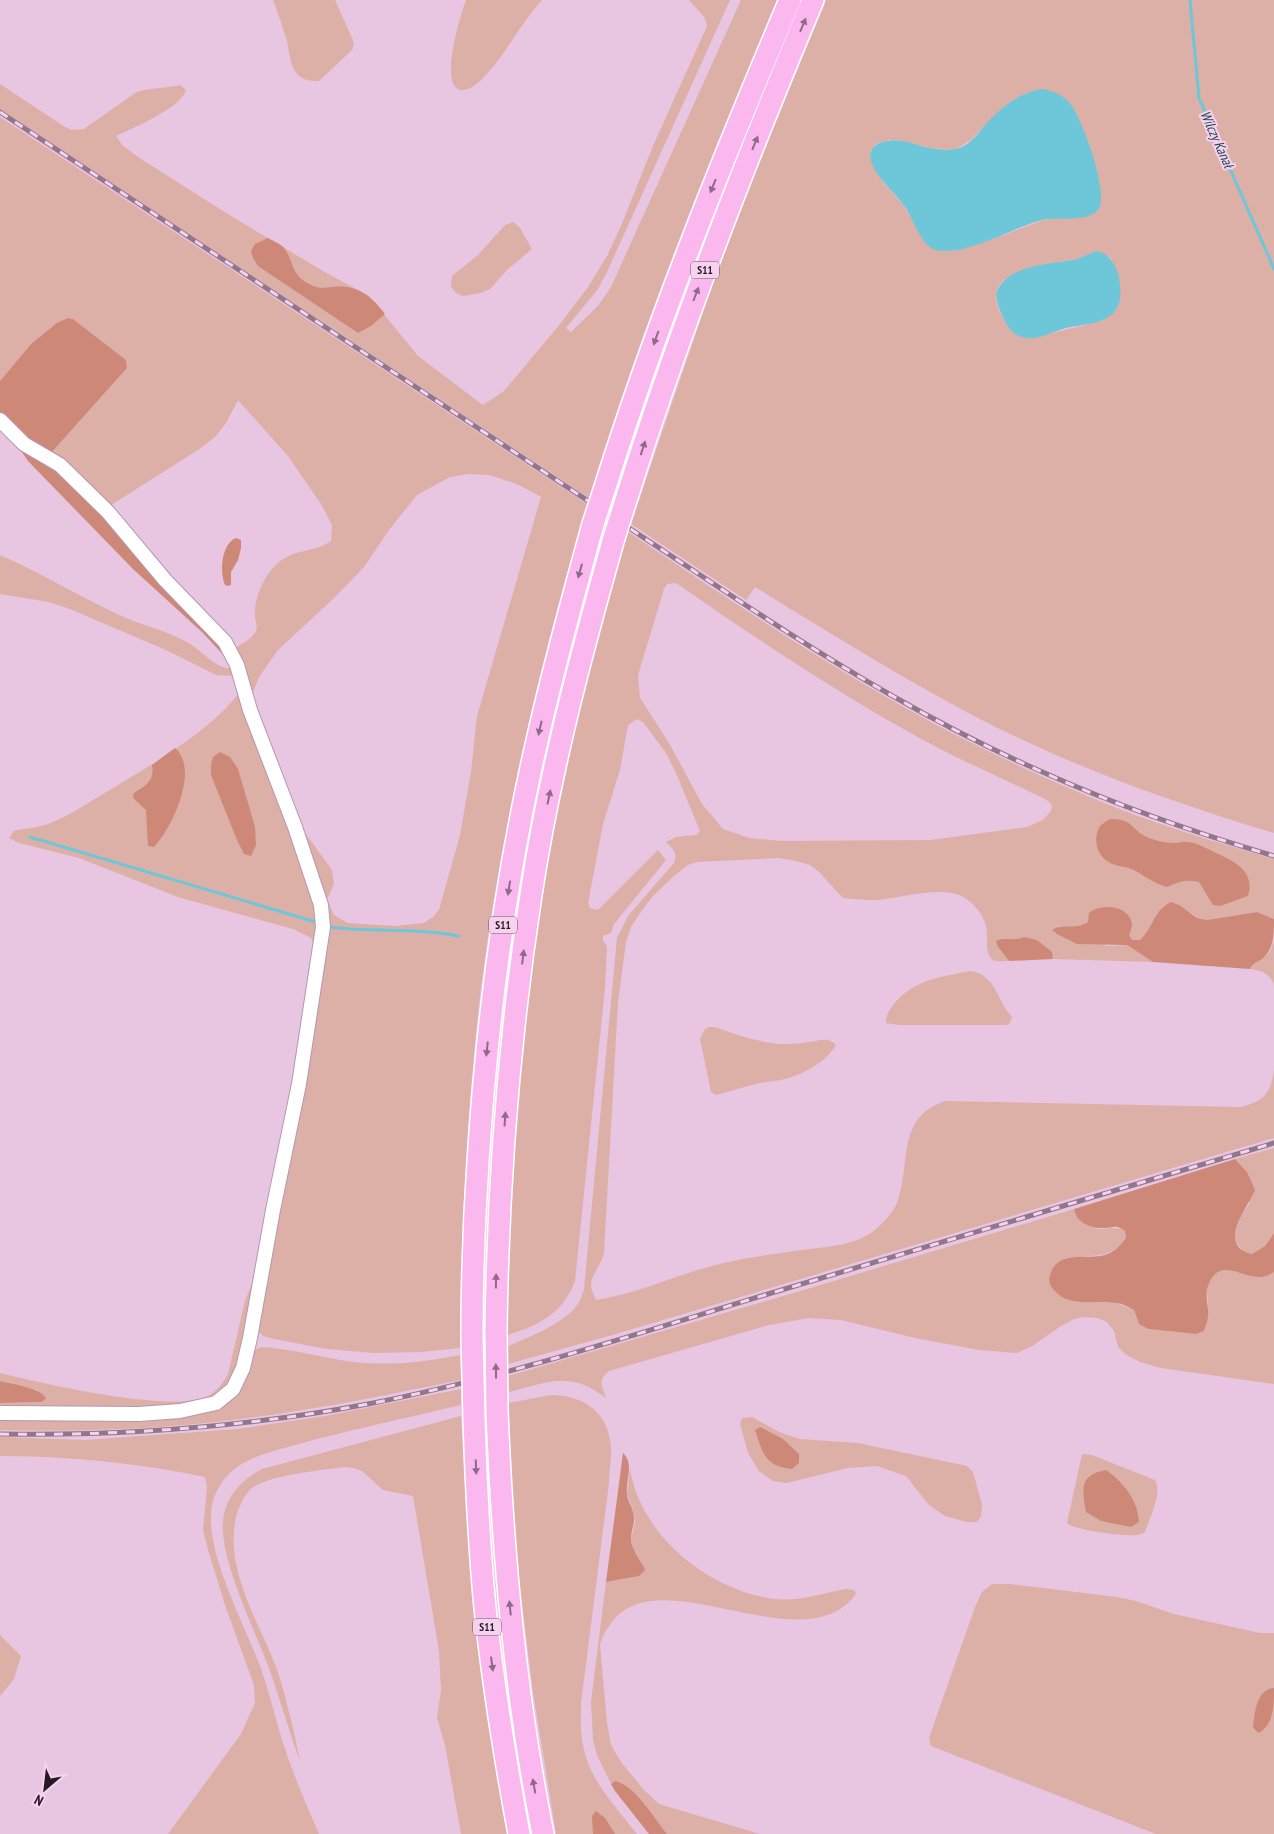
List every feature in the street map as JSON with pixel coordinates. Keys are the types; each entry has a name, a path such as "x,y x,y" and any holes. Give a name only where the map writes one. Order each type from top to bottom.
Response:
{"highway":[{"name":"S11","path":"518,1834 505,1756 485,1607 477,1490 472,1336 472,1285 480,1124 498,956 515,849 538,734 593,524 672,292 709,195 790,0"},
{"name":"S11","path":"543,1834 528,1753 510,1606 501,1505 497,1412 496,1330 499,1196 510,1054 531,895 572,692 614,538 660,394 696,294 732,199 813,0"}],"street":[{"path":"0,420 24,444 54,460 66,470 108,512 165,580 225,642 236,665 250,710 298,835 321,905 323,927 299,1084 252,1329 243,1368 232,1389 216,1403 180,1411 139,1414 0,1413"}],"shaded area":[{"path":"273,0 335,0 352,38 354,44 352,50 319,81 302,78 295,71 292,64 287,41"},
{"path":"466,0 542,0 490,71 474,86 461,90 454,86 451,76 451,63 456,34"},
{"path":"689,0 730,0 607,272 598,289 566,328 571,332 598,306 611,287 741,0 777,0 726,123 653,309 609,434 589,498 0,109 0,84 65,127 72,130 84,129 135,93 180,85 186,90 175,104 156,117 116,136 123,146 231,216 369,296 418,356 483,405 504,391 560,324 588,287 607,256 653,146 707,26 705,18"},
{"path":"826,0 1274,0 1274,833 1197,809 1121,782 1010,734 946,701 755,587 746,600 631,524 730,233","holes":["1026,93 1076,114 1097,169 1075,217 1043,220 993,239 953,251 925,241 904,206 883,182 870,155 876,144 889,140 903,141 930,148 955,150 971,140 1001,109","1084,257 1110,257 1118,274 1120,292 1115,308 1109,315 1101,321 1048,334 1008,326 1000,311 996,294 1000,285 1008,277 1033,267"]},
{"path":"0,117 587,504 538,683 511,804 490,926 481,987 468,1122 463,1213 460,1348 422,1352 373,1353 327,1349 274,1339 263,1336 258,1331 325,941 300,826 332,870 334,884 327,899 334,915 348,923 395,926 424,923 439,910 460,835 471,772 477,716 541,497 517,484 489,475 468,474 450,477 417,495 389,530 364,567 278,650 259,677 253,692 252,705 235,648 249,639 256,631 255,610 257,597 262,585 279,562 294,554 316,548 331,541 332,525 321,504 288,456 238,400 226,423 216,436 201,448 108,507 51,453 127,368 126,360 73,319 68,318 31,344 0,381"},
{"path":"513,222 520,228 532,249 507,270 490,289 481,293 463,296 456,293 451,287 452,276 478,255 505,225"},
{"path":"268,238 284,248 296,273 304,281 319,288 349,287 356,289 375,302 385,314 371,326 358,333 258,266 251,251 255,244"},
{"path":"68,318 73,319 126,360 127,368 51,453 35,446 0,414 0,381 31,344 57,323"},
{"path":"17,445 51,464 95,507 222,648 227,659 203,633 133,569 28,461"},
{"path":"628,532 809,651 950,732 1036,774 1115,807 1184,832 1274,859 1274,919 1257,912 1207,920 1198,918 1181,906 1157,913 1148,932 1140,940 1132,940 1128,935 1088,922 1080,927 1057,926 1107,946 1127,945 1153,962 1053,959 1052,952 1024,937 1016,940 1002,938 998,947 1009,961 994,961 987,949 986,927 980,912 965,898 956,894 933,892 874,900 843,898 810,865 779,858 697,862 688,865 653,896 631,927 626,942 618,1002 604,1253 591,1284 596,1300 635,1291 711,1266 768,1255 835,1246 860,1239 875,1230 885,1220 898,1200 902,1186 908,1143 912,1130 919,1118 929,1109 945,1101 1240,1107 1260,1100 1268,1092 1274,1071 1274,1138 616,1334 508,1364 508,1346 555,1324 572,1311 581,1299 584,1289 617,938 628,916 674,863 675,854 666,842 676,837 696,835 700,831 666,753 643,722 637,719 628,725 620,770 603,824 588,903 590,908 598,910 658,850 666,860 614,924 611,933 603,936 603,941 607,946 605,988 575,1281 564,1302 557,1310 529,1327 507,1335 508,1234 512,1167 534,951 544,884 564,783 587,682","holes":["676,583 790,660 877,714 941,750 1047,800 1052,805 1051,811 1043,820 1027,827 931,840 781,841 749,838 723,829 702,804 669,743 640,698 638,675 664,589 667,584"]},
{"path":"236,538 241,540 241,548 238,560 231,572 231,585 228,586 225,585 223,579 223,558 231,541"},
{"path":"0,555 119,615 187,642 220,666 231,668 233,676 216,675 166,650 70,609 49,602 0,594"},
{"path":"239,693 275,782 318,914 314,945 311,938 293,929 178,897 79,858 19,843 9,838 14,831 56,821 86,805 160,759 212,722"},
{"path":"175,748 182,758 185,770 181,798 161,838 154,847 148,846 146,810 133,798 134,793 151,779 152,765"},
{"path":"220,752 230,757 238,769 255,827 256,845 251,856 244,854 237,840 211,775 213,757"},
{"path":"1110,819 1124,821 1143,835 1152,839 1168,843 1193,843 1227,858 1245,872 1250,887 1248,896 1220,906 1213,905 1199,882 1183,882 1167,887 1154,882 1133,869 1110,863 1100,854 1096,840 1100,826"},
{"path":"1171,902 1181,906 1197,918 1207,920 1257,912 1274,919 1273,936 1269,951 1250,969 1153,962 1127,945 1077,944 1052,930 1061,927 1083,925 1088,922 1089,913 1107,907 1126,913 1132,924 1129,935 1132,940 1140,940 1145,935 1156,915"},
{"path":"1024,937 1037,940 1052,952 1053,959 1009,961 998,947 996,941"},
{"path":"1274,941 1274,985 1265,973 1250,969 1269,953"},
{"path":"971,971 979,973 991,983 1012,1017 1010,1023 1006,1025 899,1025 886,1023 886,1018 893,1005 901,996 919,984"},
{"path":"715,1027 769,1043 792,1044 829,1040 836,1045 820,1062 800,1074 716,1095 711,1092 700,1039 705,1029"},
{"path":"1274,1148 1274,1233 1265,1246 1252,1254 1244,1252 1236,1243 1234,1236 1241,1216 1249,1204 1247,1172 1235,1159"},
{"path":"1235,1159 1247,1172 1255,1190 1237,1226 1236,1243 1241,1250 1252,1254 1265,1246 1274,1233 1274,1272 1263,1277 1255,1277 1224,1270 1217,1272 1207,1289 1208,1318 1204,1331 1196,1334 1148,1329 1139,1324 1134,1310 1125,1305 1108,1302 1074,1301 1060,1296 1052,1288 1050,1275 1060,1261 1074,1257 1105,1255 1117,1248 1126,1238 1125,1231 1118,1227 1100,1228 1085,1224 1075,1214 1074,1209"},
{"path":"1074,1209 1075,1215 1088,1225 1100,1229 1120,1229 1125,1231 1126,1238 1116,1249 1105,1254 1078,1257 1077,1302 1117,1303 1134,1310 1139,1324 1148,1329 1196,1334 1203,1331 1208,1307 1207,1288 1217,1272 1231,1270 1255,1277 1263,1277 1274,1272 1274,1384 1161,1368 1140,1362 1125,1354 1118,1347 1114,1331 1107,1322 1097,1318 1084,1317 1074,1319 1032,1346 1017,1353 979,1350 915,1338 841,1320 809,1318 769,1325 609,1371 605,1374 602,1381 606,1398 593,1389 570,1381 547,1382 509,1392 508,1376"},
{"path":"258,1267 254,1293 234,1377 220,1396 175,1408 0,1409 0,1403 42,1402 37,1390 0,1381 0,1373 74,1389 137,1399 190,1401 208,1396 220,1386 228,1374 245,1301"},
{"path":"262,1347 353,1362 380,1364 434,1360 460,1355 461,1380 329,1406 218,1422 125,1429 0,1430 0,1416 212,1408 252,1353"},
{"path":"0,1381 32,1389 46,1398 42,1402 0,1403"},
{"path":"461,1389 461,1405 336,1434 264,1454 231,1472 222,1482 213,1500 211,1513 215,1550 228,1590 260,1666 291,1766 319,1834 168,1834 241,1734 255,1703 254,1685 226,1608 203,1530 207,1487 205,1477 103,1461 0,1456 0,1437 85,1440 238,1429 325,1416"},
{"path":"551,1395 564,1396 585,1403 601,1417 607,1427 610,1438 609,1483 581,1703 581,1730 586,1758 591,1770 604,1792 637,1834 556,1834 533,1692 514,1540 509,1403"},
{"path":"461,1416 469,1548 485,1703 507,1834 461,1834 445,1745 437,1718 441,1690 439,1651 413,1496 383,1490 362,1471 345,1467 268,1480 250,1490 239,1507 234,1534 239,1575 245,1595 278,1672 300,1761 267,1663 232,1574 223,1537 224,1513 227,1505 235,1490 254,1473 262,1469"},
{"path":"752,1417 779,1432 800,1439 858,1443 967,1466 973,1472 982,1505 981,1516 977,1522 967,1522 945,1516 929,1505 906,1476 877,1466 848,1468 786,1483 773,1481 759,1471 748,1453 740,1424 742,1418"},
{"path":"760,1427 783,1439 799,1454 799,1463 792,1469 771,1462 760,1446 755,1430"},
{"path":"623,1453 627,1458 629,1468 627,1496 634,1516 631,1543 645,1570 639,1576 606,1582"},
{"path":"1082,1454 1092,1455 1155,1480 1157,1485 1156,1498 1145,1532 1139,1535 1112,1534 1079,1528 1067,1523"},
{"path":"630,1469 637,1493 648,1516 663,1537 681,1556 702,1572 749,1594 774,1599 802,1598 846,1589 854,1590 856,1594 834,1613 805,1619 772,1618 703,1604 670,1600 640,1603 617,1616 603,1637 600,1645 607,1723 611,1745 621,1762 644,1790 659,1804 760,1834 667,1834 637,1795 615,1781 611,1784 597,1755 593,1740 591,1702 606,1582 639,1576 641,1562 633,1549 631,1539 635,1523 633,1510 627,1494"},
{"path":"1106,1470 1124,1486 1133,1499 1139,1522 1131,1527 1101,1521 1086,1512 1084,1484 1091,1475"},
{"path":"992,1584 1010,1584 1117,1597 1136,1601 1174,1614 1260,1633 1274,1633 1274,1834 1156,1834 931,1746 929,1738 975,1607 982,1592"},
{"path":"0,1635 21,1656 14,1679 0,1696"},
{"path":"1274,1688 1270,1720 1263,1730 1258,1733 1253,1727 1257,1703 1263,1693"},
{"path":"615,1781 637,1795 667,1834 649,1834 615,1791 611,1784"},
{"path":"596,1811 605,1818 615,1834 593,1834 592,1816"}],"water":[{"path":"1042,89 1057,93 1066,99 1081,123 1093,157 1101,190 1101,203 1097,211 1086,217 1042,220 979,244 953,251 941,251 928,246 919,234 905,207 874,168 871,160 872,149 881,142 895,140 940,149 960,148 970,142 1004,107 1018,97"},
{"path":"1096,251 1101,252 1112,260 1119,278 1120,299 1115,311 1110,316 1092,323 1031,338 1024,338 1012,332 1007,326 996,297 997,289 1005,280 1022,270 1042,264 1081,258"}],"waterway":[{"name":"Wilczy Kanał","path":"1190,0 1199,98 1274,269"},
{"path":"30,837 319,923"},
{"path":"331,927 442,933 458,936"}],"railway":[{"path":"0,112 744,604 892,696 1008,756 1103,798 1159,819 1274,856"},
{"path":"0,1434 92,1433 230,1424 322,1412 419,1393 619,1340 1274,1143"}]}
